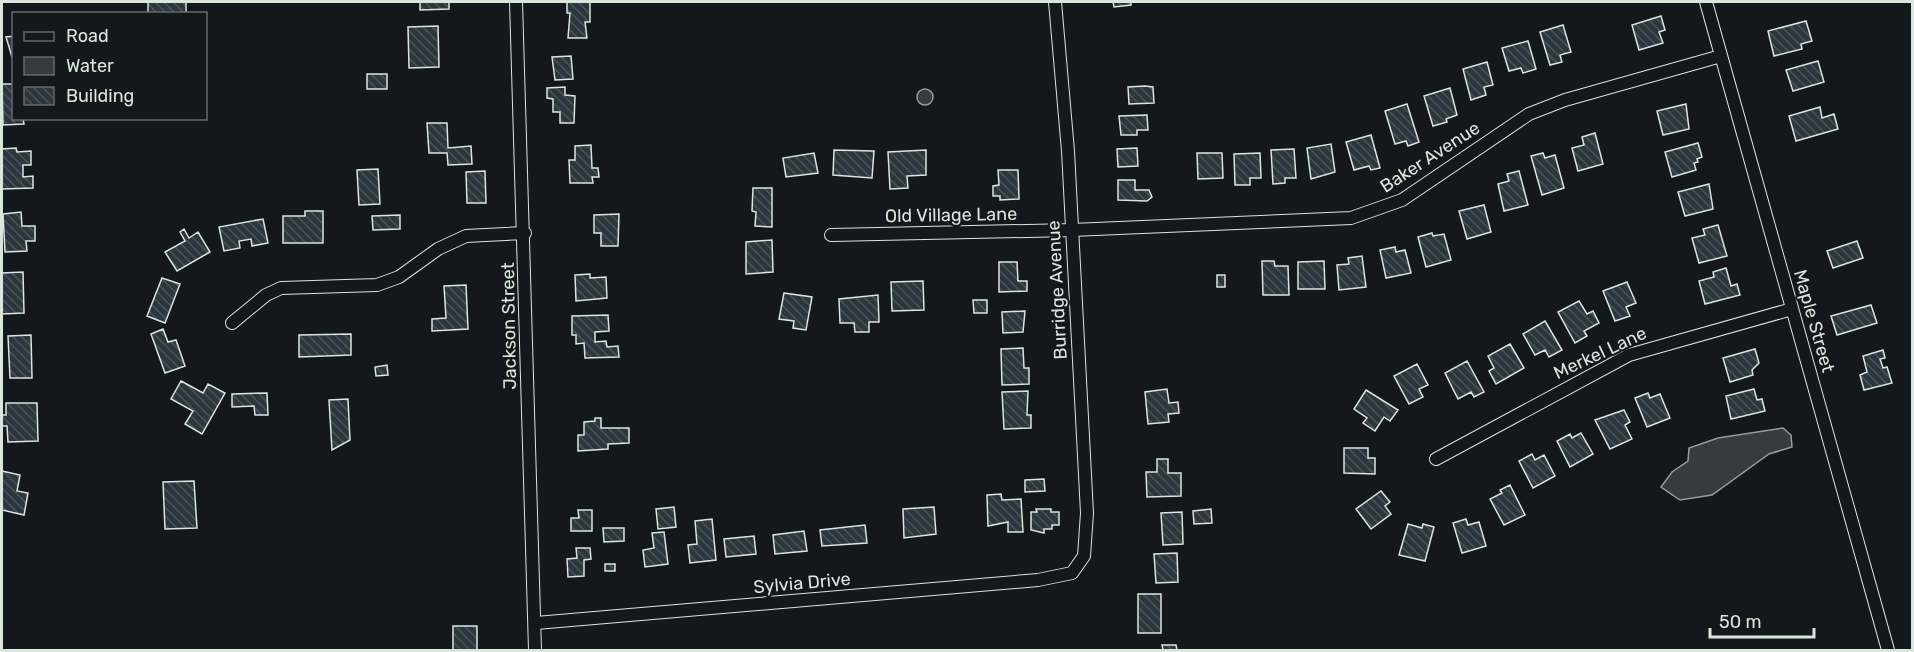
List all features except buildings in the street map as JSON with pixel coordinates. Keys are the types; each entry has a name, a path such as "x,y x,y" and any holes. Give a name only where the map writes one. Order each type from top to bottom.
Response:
{"street":[{"name":"Jackson Street","path":"516,2 525,233 530,531 536,622 535,651"},
{"name":"Burridge Avenue","path":"1055,2 1072,230 1087,513 1084,556 1072,573"},
{"name":"Maple Street","path":"1706,2 1888,651"},
{"name":"Baker Avenue","path":"1072,230 1335,219 1372,212 1402,200 1422,188 1529,114 1565,100 1722,56"},
{"name":"Old Village Lane","path":"831,236 1072,230"},
{"path":"232,323 266,295 281,288 377,285 399,277 438,249 466,236 525,233"},
{"name":"Merkel Lane","path":"1436,459 1629,355 1792,309"},
{"name":"Sylvia Drive","path":"536,622 1038,580 1072,573"}],"water":[{"path":"925,89 933,97 925,105 917,97"},
{"path":"1783,428 1791,435 1792,447 1769,454 1712,495 1680,500 1661,487 1672,472 1688,461 1689,448 1718,438"}]}
